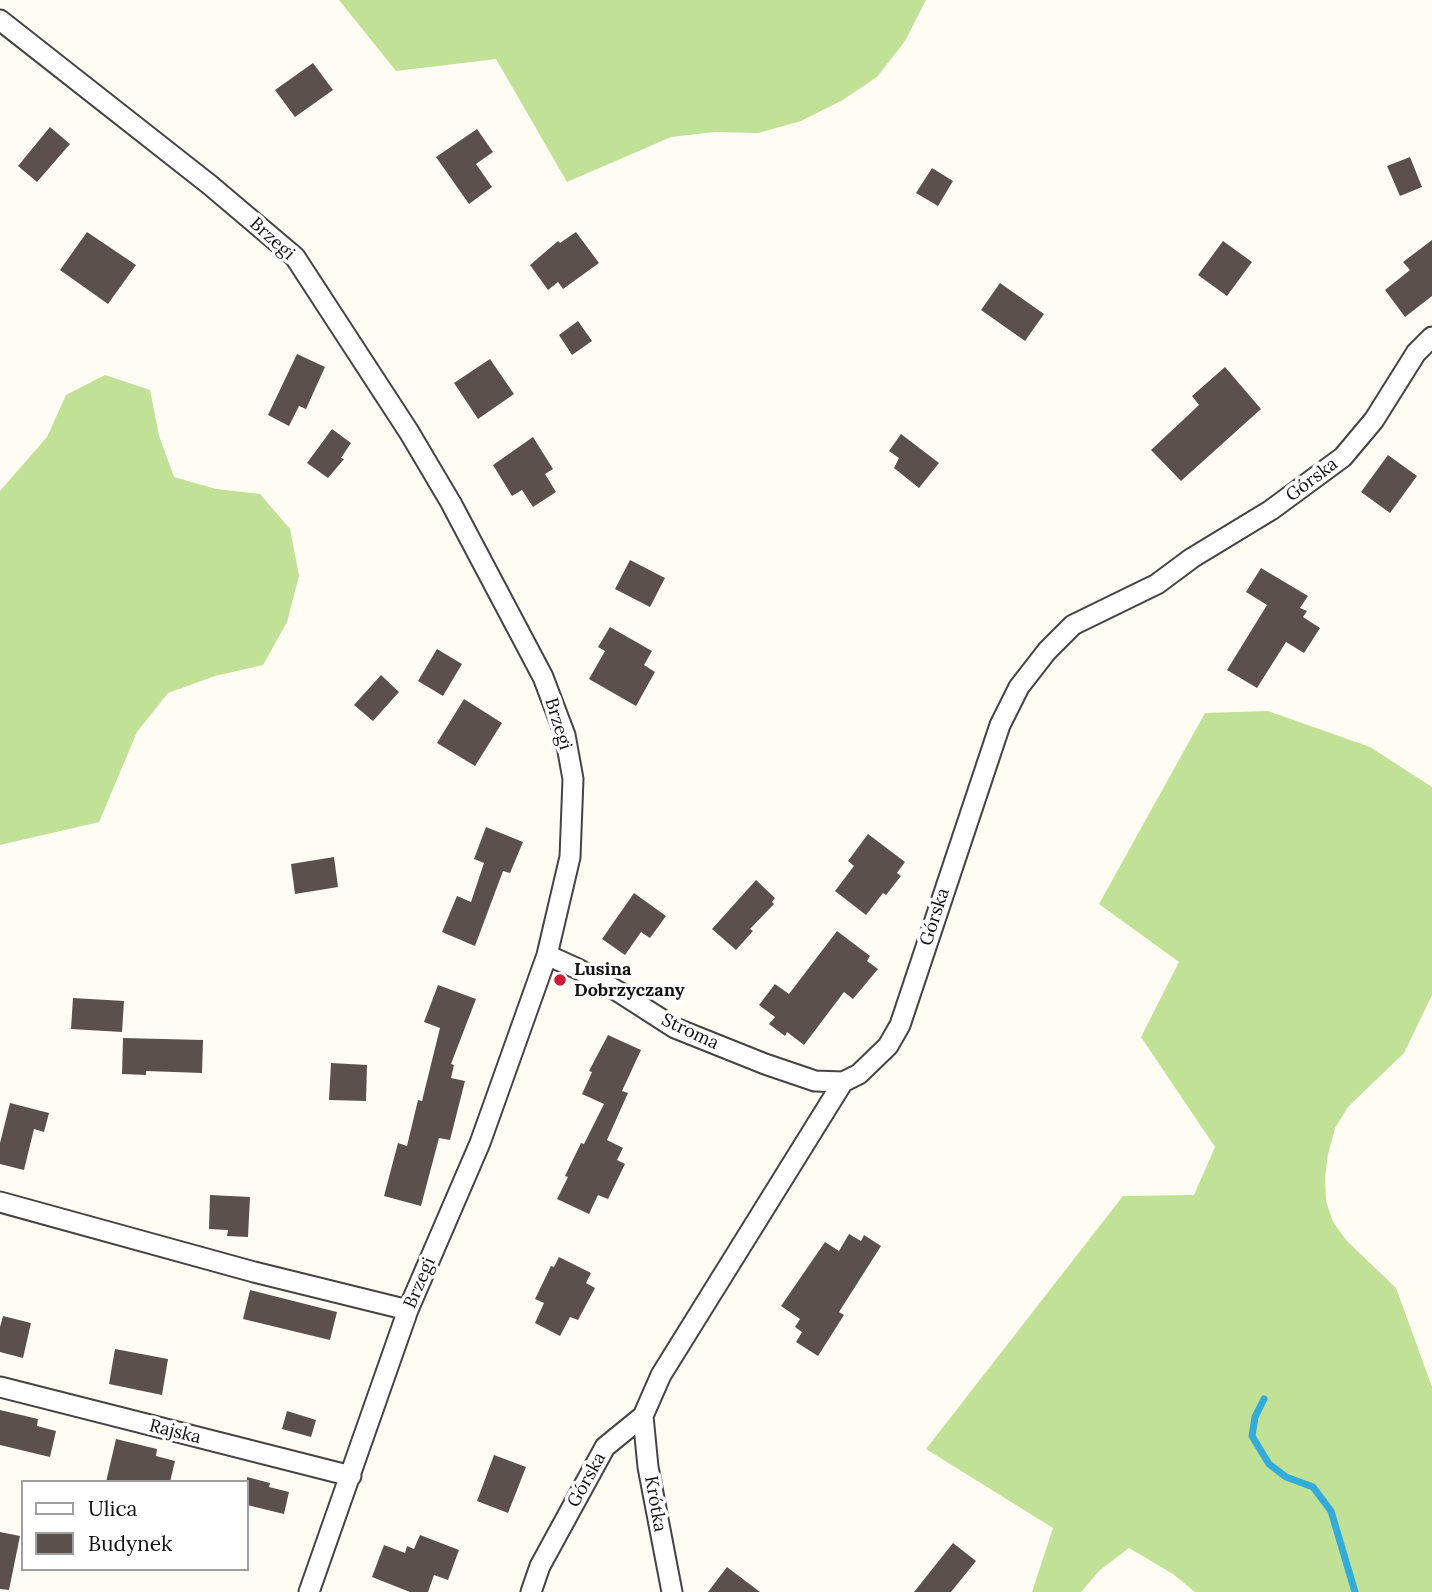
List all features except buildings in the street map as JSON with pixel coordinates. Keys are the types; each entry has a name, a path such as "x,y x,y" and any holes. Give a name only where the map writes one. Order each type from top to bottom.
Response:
{"street":[{"name":"Brzegi","path":"0,19 210,185 295,257 410,432 451,503 543,677 565,735 573,779 570,857 547,956 480,1143 408,1310 309,1592"},
{"name":"Górska","path":"530,1592 540,1566 605,1447 643,1416 661,1375 843,1082 859,1074 888,1046 900,1025 1000,725 1019,687 1047,651 1073,625 1157,584 1192,558 1234,535 1299,491 1343,457 1374,420 1416,353 1432,337"},
{"name":"Stroma","path":"547,956 578,969 619,992 675,1028 815,1081 843,1082"},
{"path":"0,1202 254,1272 408,1310"},
{"name":"Rajska","path":"0,1387 351,1476"},
{"name":"Krótka","path":"643,1416 648,1468 672,1592"}],"green space":[{"path":"339,0 926,0 905,41 877,77 841,101 801,121 758,133 715,132 671,137 567,182 496,59 396,71"},
{"path":"105,375 150,390 159,436 174,477 216,489 260,494 290,529 299,576 287,622 263,665 215,676 168,693 137,732 99,822 0,845 0,491 47,437 66,395"},
{"path":"1268,711 1370,747 1432,787 1432,995 1404,1053 1348,1107 1335,1128 1325,1178 1326,1201 1333,1222 1347,1241 1396,1288 1432,1387 1432,1592 1195,1592 1173,1574 1129,1548 1100,1570 1081,1592 1032,1592 1053,1528 926,1449 1123,1196 1194,1195 1215,1147 1141,1037 1179,962 1099,904 1205,713"}],"waterway":[{"path":"1264,1399 1255,1417 1252,1436 1269,1464 1286,1477 1313,1487 1331,1511 1355,1592"}],"place":[{"name":"Lusina Dobrzyczany","path":"560,980"}]}
